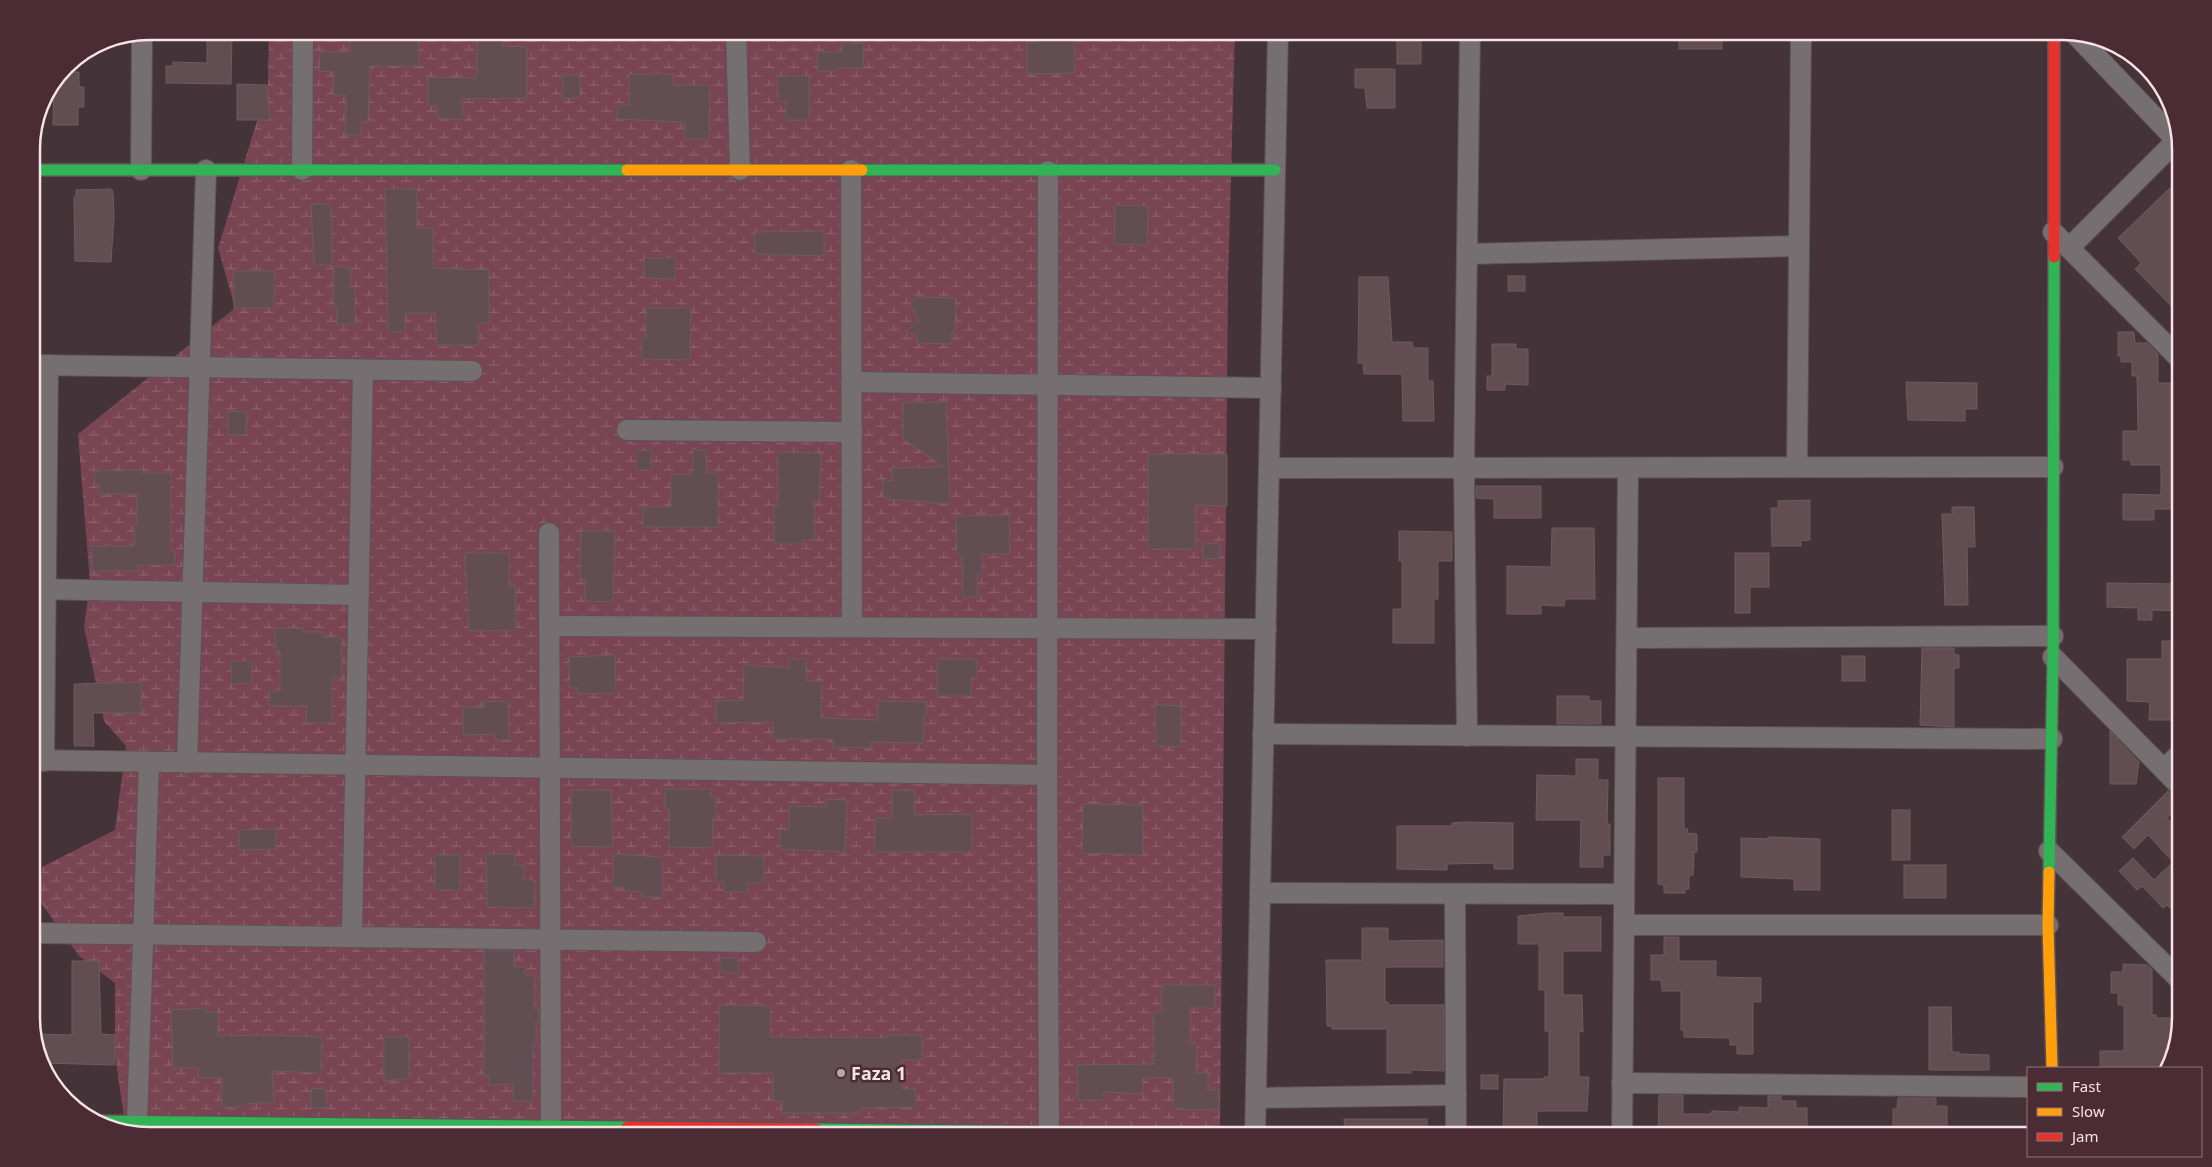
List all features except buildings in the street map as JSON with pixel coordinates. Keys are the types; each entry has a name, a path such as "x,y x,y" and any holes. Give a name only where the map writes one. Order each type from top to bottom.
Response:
{"street":[{"path":"302,40 302,170"},
{"path":"736,40 740,170"},
{"path":"1255,1127 1278,40"},
{"path":"1467,736 1464,468 1470,40"},
{"path":"1796,467 1801,40"},
{"path":"2052,1067 2048,925 2053,657 2054,40"},
{"path":"141,170 142,41"},
{"path":"2081,42 2171,134"},
{"path":"2069,248 2172,149"},
{"path":"40,170 1275,170"},
{"path":"187,762 206,170"},
{"path":"851,170 852,627"},
{"path":"1048,170 1048,628 1046,775 1049,1127"},
{"path":"2053,232 2172,351"},
{"path":"1466,254 1799,246"},
{"path":"40,365 472,371"},
{"path":"352,936 363,370"},
{"path":"852,382 1271,388"},
{"path":"627,430 852,432"},
{"path":"1269,468 2053,467"},
{"path":"1622,1127 1624,925 1622,894 1627,737 1628,468"},
{"path":"549,532 551,1126"},
{"path":"40,589 359,595"},
{"path":"550,626 1266,629"},
{"path":"1627,638 2053,636"},
{"path":"2053,657 2172,777"},
{"path":"1263,734 2052,739"},
{"path":"40,760 1046,775"},
{"path":"2164,769 2172,761"},
{"path":"137,1122 149,762"},
{"path":"2049,851 2172,972"},
{"path":"1260,893 1622,894"},
{"path":"1456,894 1456,1127"},
{"path":"1624,925 2048,925"},
{"path":"40,933 144,933 217,937 352,936 756,942"},
{"path":"1622,1082 2027,1087"},
{"path":"1256,1098 1456,1095"},
{"path":"116,1122 586,1127"}],"green space":[{"path":"269,40 1235,40 1228,282 1220,1127 149,1127 125,1124 115,1055 115,983 79,956 40,901 42,867 115,830 126,746 104,721 84,627 90,583 78,434 235,308 218,248 268,85"}],"traffic: fast":[{"path":"40,170 627,170"},
{"path":"862,170 1275,170"},
{"path":"2049,872 2053,657 2054,257"},
{"path":"115,1121 627,1127"}],"traffic: slow":[{"path":"627,170 862,170"},
{"path":"2049,872 2048,925 2052,1067"}],"traffic: jam":[{"path":"2054,40 2054,257"}],"place":[{"name":"Faza 1","path":"841,1073"}]}
